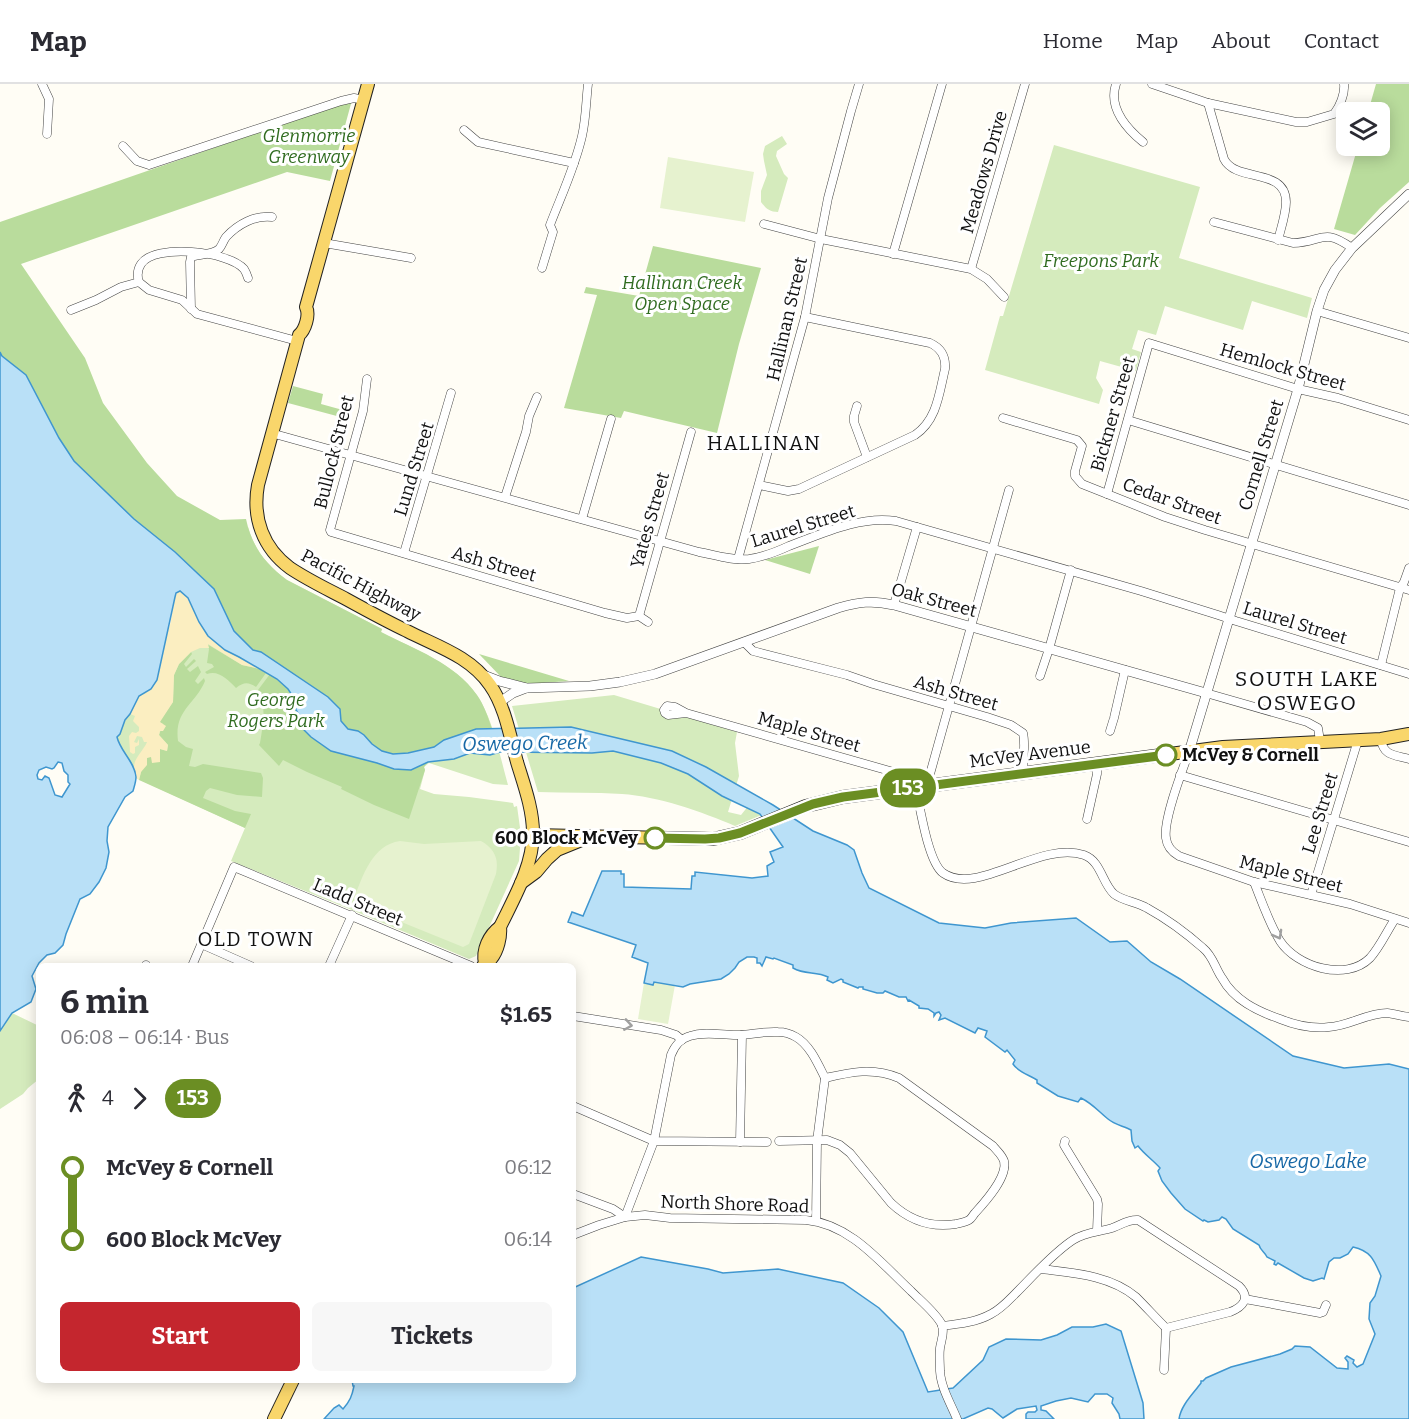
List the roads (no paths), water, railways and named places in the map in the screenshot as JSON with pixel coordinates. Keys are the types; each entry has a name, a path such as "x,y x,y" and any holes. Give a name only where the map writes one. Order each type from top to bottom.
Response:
{"main road":[{"name":"Pacific Highway","path":"368,84 306,307 302,310 296,330 298,338 258,485 257,517 269,547 277,557 301,575 448,650 470,664 489,682 501,706 525,789 531,810 533,835 530,859 500,927 493,932 483,954 484,963"},
{"name":"McVey Avenue","path":"533,835 713,839 733,835 793,811 832,799 1223,747 1381,739 1409,734"},
{"name":"McVey Avenue","path":"520,884 536,873 557,850 591,837"},
{"path":"274,1419 292,1383"}],"street":[{"path":"42,84 49,99 47,134"},
{"path":"542,268 553,232 550,225 574,163 582,135 588,84"},
{"name":"Hallinan Street","path":"738,559 806,317 831,187 859,84"},
{"path":"893,254 942,84"},
{"name":"Meadows Drive","path":"971,269 1025,84"},
{"path":"1116,84 1115,106 1127,126 1143,142"},
{"path":"1152,84 1208,103 1296,122 1307,122 1334,114 1338,109 1345,88 1344,84"},
{"path":"123,146 137,161 149,165 341,101 354,98 364,100"},
{"path":"1208,103 1224,159 1228,165 1236,171 1272,180 1284,191 1286,206 1278,240"},
{"path":"464,130 478,142 574,163"},
{"name":"Cornell Street","path":"1189,752 1276,464 1324,290 1335,270 1352,248 1409,194"},
{"path":"191,309 190,259 194,255 218,250 229,234 244,223 257,217 272,217"},
{"path":"1214,222 1293,243 1302,243 1324,236 1340,239 1352,248"},
{"path":"764,224 821,239 971,269 987,279 1004,297"},
{"path":"324,243 411,258"},
{"path":"248,278 244,269 230,260 190,251 159,254 142,262 137,273 139,282 149,290 182,300 197,314 298,338"},
{"path":"71,310 121,287 139,282"},
{"path":"1317,311 1409,338"},
{"path":"759,485 788,491 799,489 915,435 928,424 934,412 946,362 938,348 930,343 806,317"},
{"name":"Hemlock Street","path":"1149,343 1409,420"},
{"name":"Bickner Street","path":"1107,494 1149,343"},
{"name":"Bullock Street","path":"331,532 363,411 367,379"},
{"name":"Lund Street","path":"404,554 452,393"},
{"path":"505,497 529,416 537,397"},
{"path":"857,406 854,422 867,457"},
{"name":"Cedar Street","path":"1003,418 1077,440 1082,446 1075,476 1082,484 1164,517 1405,589"},
{"path":"582,519 611,419"},
{"path":"1128,420 1409,505"},
{"name":"Yates Street","path":"639,616 691,432"},
{"name":"Laurel Street","path":"272,433 699,552 738,559 766,555 830,530 870,521 890,520 1071,570 1409,674"},
{"path":"930,785 930,774 1009,490"},
{"path":"894,605 917,527"},
{"name":"Ash Street","path":"331,532 605,613 627,618 639,616 648,622"},
{"path":"1381,665 1405,589 1404,582 1409,568"},
{"path":"1040,676 1071,570"},
{"name":"Oak Street","path":"480,674 527,688 590,686 620,682 655,674 838,608 873,601 894,605 1313,724 1319,730 1320,741"},
{"name":"Ash Street","path":"744,642 753,651 847,675 1003,722 1023,733 1024,773"},
{"path":"1110,731 1125,670"},
{"name":"Oak Street","path":"501,706 513,693 527,688"},
{"name":"Maple Street","path":"686,712 905,774 914,779 916,787"},
{"path":"1381,739 1382,748 1386,751 1409,759"},
{"name":"Lee Street","path":"1311,895 1358,740"},
{"path":"1189,752 1180,775 1409,842"},
{"path":"1087,819 1097,764"},
{"name":"Maple Street","path":"1180,775 1166,826 1166,840 1169,847 1179,856 1254,882 1350,904 1409,923"},
{"path":"916,787 934,861 941,871 950,877 972,880 1045,856 1069,853 1085,855 1098,867 1114,894 1146,907 1206,950 1231,992 1248,1005 1279,1019 1316,1027 1330,1027 1381,1014 1409,1017"},
{"name":"Ladd Street","path":"201,944 234,867 464,963"},
{"path":"1254,882 1281,942 1288,950 1305,961 1328,970 1345,970 1369,958 1395,919"},
{"path":"330,963 351,915"},
{"path":"193,963 201,944 244,963"},
{"path":"576,1016 661,1030 676,1035 682,1040"},
{"path":"576,1195 613,1209 625,1217 654,1141 671,1055 674,1047 682,1040 691,1035 706,1033 742,1035 779,1032 796,1037 809,1049 825,1078 817,1141 816,1221"},
{"path":"740,1142 742,1035"},
{"path":"779,1141 833,1141 846,1149 891,1203 908,1216 933,1224 948,1225 969,1221 1001,1178 1004,1161 993,1146 899,1077 874,1071 825,1078"},
{"path":"576,1107 654,1141 767,1142"},
{"path":"1065,1141 1067,1150 1097,1198 1097,1231"},
{"name":"North Shore Road","path":"576,1234 625,1217 645,1215 670,1218 816,1221 833,1226 865,1247 927,1307 942,1326"},
{"path":"957,1419 940,1372 939,1353 942,1326 968,1322 990,1315 1002,1307 1074,1239 1087,1233 1138,1220 1239,1286 1244,1292 1243,1305 1230,1312 1166,1328"},
{"path":"1041,1269 1106,1280 1136,1297 1166,1328 1164,1370"},
{"path":"1245,1299 1320,1313 1326,1305"}],"water":[{"name":"Oswego Lake","path":"0,352 26,375 59,438 74,461 134,519 175,552 214,589 234,631 253,650 261,652 328,697 340,709 341,721 348,729 358,731 382,751 393,754 408,753 434,747 444,740 476,729 571,727 672,751 706,767 773,805 813,831 847,845 854,850 869,888 939,923 985,928 1011,923 1076,918 1110,942 1127,941 1151,962 1180,979 1293,1056 1344,1068 1389,1064 1409,1069 1409,1419 1179,1419 1185,1404 1201,1381 1231,1367 1280,1354 1295,1346 1310,1347 1337,1368 1348,1369 1348,1362 1345,1358 1347,1356 1354,1360 1353,1363 1357,1367 1363,1364 1375,1334 1369,1319 1370,1303 1375,1296 1381,1276 1374,1261 1364,1251 1353,1247 1348,1254 1334,1258 1329,1262 1324,1279 1313,1281 1278,1263 1274,1264 1275,1261 1267,1257 1259,1245 1233,1229 1226,1219 1222,1217 1219,1220 1203,1221 1185,1209 1162,1181 1158,1171 1160,1168 1138,1146 1135,1148 1131,1130 1111,1121 1081,1098 1078,1102 1058,1096 1037,1083 1037,1080 1015,1067 1013,1064 1015,1060 1007,1050 1005,1052 985,1037 987,1031 978,1028 975,1033 945,1018 939,1020 941,1015 939,1012 934,1016 934,1013 928,1009 919,1008 906,997 899,997 885,991 877,993 863,989 863,987 858,988 841,979 833,983 824,975 802,972 793,968 793,965 766,957 762,966 757,963 757,958 747,957 721,979 683,987 654,982 653,985 644,983 648,963 632,957 636,945 568,922 572,912 583,916 602,871 621,871 621,874 624,874 624,887 691,889 692,876 695,876 695,872 752,878 768,876 767,866 774,862 770,852 783,847 760,814 722,796 688,774 661,763 613,751 592,753 500,752 490,755 470,753 454,759 428,762 411,770 394,769 331,751 304,730 302,719 288,689 277,679 225,650 208,636 188,598 180,591 176,593 157,680 151,689 139,696 117,737 133,766 136,779 133,791 125,797 108,827 109,852 106,868 90,894 80,899 63,945 55,953 47,955 36,963 32,976 36,989 31,1002 12,1013 0,1031","holes":["58,762 62,763 68,775 70,784 62,797 55,795 49,778 45,776 42,780 38,779 37,775 39,770 46,767 52,769"]},
{"path":"641,1257 723,1273 778,1269 843,1283 879,1308 903,1332 928,1392 953,1388 983,1360 989,1347 1006,1339 1041,1340 1072,1327 1093,1327 1106,1324 1121,1331 1143,1403 1144,1419 1120,1419 1112,1403 1113,1398 1107,1394 1095,1394 1088,1402 1071,1398 1041,1406 1041,1410 1046,1411 1054,1419 1026,1419 1028,1412 1037,1410 1036,1406 1017,1409 1003,1418 988,1408 963,1419 324,1419 339,1405 343,1409 351,1396 354,1386 352,1383 576,1383 576,1287"}],"place":[{"name":"McVey & Cornell","path":"1166,755"},
{"name":"600 Block McVey","path":"655,838"}],"district":[{"name":"HALLINAN","path":"764,443"},
{"name":"SOUTH LAKE OSWEGO","path":"1307,691"},
{"name":"OLD TOWN","path":"256,939"}],"park label":[{"name":"Glenmorrie Greenway","path":"309,146"},
{"name":"Freepons Park","path":"1101,261"},
{"name":"Hallinan Creek Open Space","path":"682,293"},
{"name":"George Rogers Park","path":"276,710"}],"water label":[{"name":"Oswego Creek","path":"525,743"}]}
